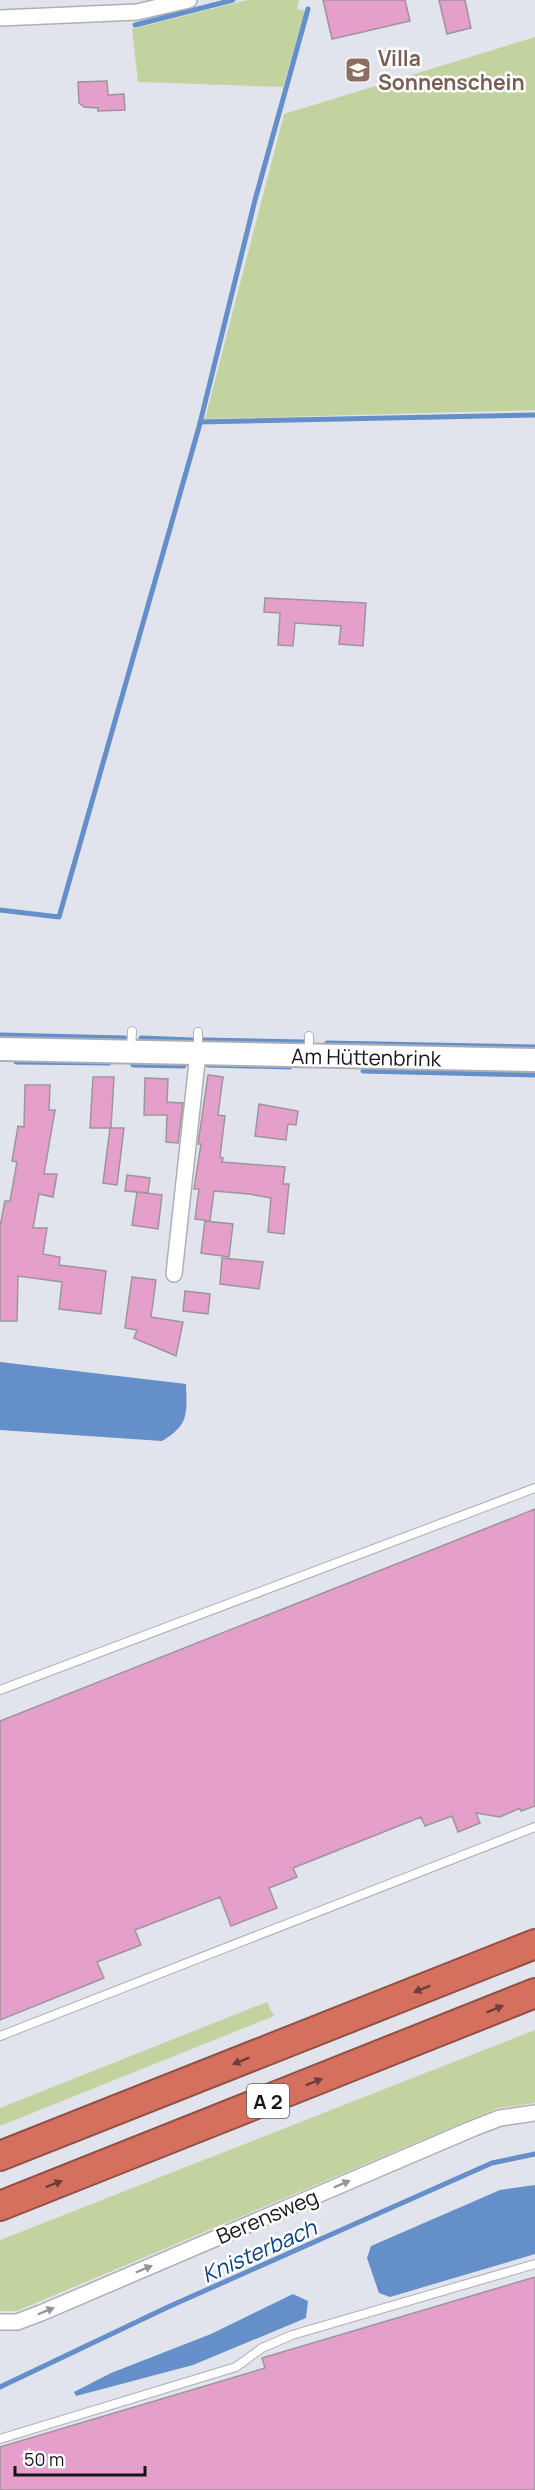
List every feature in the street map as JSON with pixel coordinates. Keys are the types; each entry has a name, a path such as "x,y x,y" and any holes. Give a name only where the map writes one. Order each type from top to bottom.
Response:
{"highway":[{"name":"A 2","path":"0,2156 535,1944"},
{"name":"A 2","path":"0,2206 535,1993"}],"street":[{"path":"0,18 137,12 189,0"},
{"name":"Am Hüttenbrink","path":"0,1049 131,1041 309,1046 535,1060"},
{"path":"174,1274 198,1043"},
{"name":"Berensweg","path":"0,2322 17,2322 41,2313 500,2118 535,2113"}],"lane":[{"path":"0,1690 535,1488"},
{"path":"0,2036 535,1827"},
{"path":"0,2439 236,2367 262,2348 292,2335 535,2264"}],"green space":[{"path":"247,0 299,0 297,9 305,11 283,87 138,82 132,29"},
{"path":"535,37 535,410 205,419 284,114"},
{"path":"267,2002 274,2016 0,2126 0,2108"},
{"path":"535,2030 535,2103 498,2108 17,2311 0,2311 0,2240"}],"water":[{"path":"0,1362 186,1384 186,1411 182,1424 162,1441 0,1430"},
{"path":"535,2185 535,2254 390,2297 379,2293 367,2258 371,2246 500,2190"},
{"path":"293,2294 308,2301 306,2318 193,2365 76,2396 74,2392 111,2373 211,2334"}],"building":[{"path":"323,0 405,0 410,21 332,39"},
{"path":"439,0 465,0 471,28 447,34"},
{"path":"107,81 108,95 124,94 125,110 98,111 98,108 84,107 79,103 78,82"},
{"path":"265,598 366,603 363,646 339,644 341,626 295,623 293,646 278,645 280,613 264,612"},
{"path":"208,1075 223,1077 218,1115 225,1116 220,1157 223,1158 222,1162 285,1167 283,1184 289,1184 284,1234 268,1232 271,1198 249,1194 214,1191 210,1221 195,1219 199,1189 194,1189 201,1144 198,1144"},
{"path":"93,1077 114,1077 111,1128 124,1128 117,1185 103,1183 110,1128 90,1128"},
{"path":"145,1078 168,1079 167,1102 183,1103 178,1143 166,1142 167,1115 144,1115"},
{"path":"25,1085 50,1085 49,1110 55,1110 44,1174 57,1174 53,1197 39,1194 33,1228 47,1228 43,1254 60,1257 59,1265 106,1271 101,1314 59,1309 62,1282 18,1276 17,1321 0,1321 0,1226 5,1201 10,1201 17,1162 12,1161 18,1126 24,1127"},
{"path":"259,1104 298,1111 296,1125 288,1124 286,1140 255,1136"},
{"path":"127,1175 150,1178 148,1193 125,1191"},
{"path":"137,1192 162,1195 158,1229 132,1225"},
{"path":"205,1221 233,1224 229,1257 201,1253"},
{"path":"222,1258 263,1262 259,1289 220,1284"},
{"path":"132,1277 156,1280 151,1317 183,1322 176,1356 134,1338 137,1330 125,1328"},
{"path":"185,1291 210,1294 208,1314 183,1311"},
{"path":"535,1509 535,1806 521,1811 520,1808 500,1817 476,1813 480,1823 458,1832 452,1816 425,1826 421,1817 293,1868 297,1877 269,1888 277,1908 231,1926 220,1897 135,1930 141,1945 97,1962 104,1978 0,2020 0,1721"},
{"path":"535,2277 535,2490 0,2490 0,2447 265,2368 262,2358"}],"waterway":[{"path":"135,25 233,0"},
{"path":"0,910 59,917 199,427 255,200 308,9"},
{"path":"200,422 535,415"},
{"path":"0,1035 125,1038"},
{"path":"141,1038 192,1040"},
{"path":"204,1040 303,1042"},
{"path":"327,1043 535,1047"},
{"path":"16,1062 109,1063"},
{"path":"133,1065 184,1066"},
{"path":"208,1065 290,1067"},
{"path":"363,1071 535,1075"},
{"name":"Knisterbach","path":"0,2387 168,2307 492,2163 535,2154"}],"place":[{"name":"Villa Sonnenschein","path":"358,70"}]}
